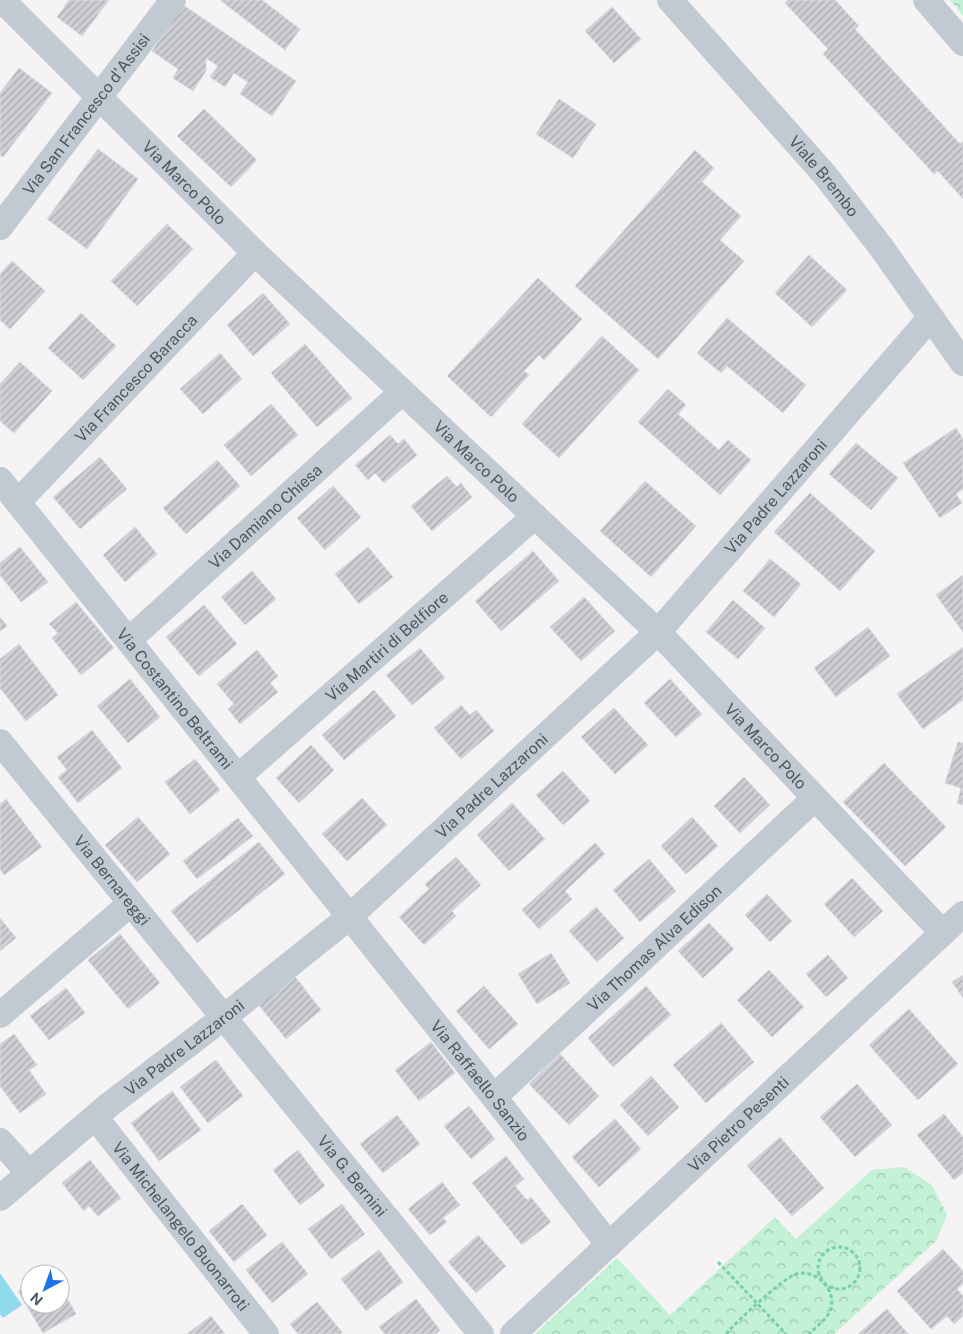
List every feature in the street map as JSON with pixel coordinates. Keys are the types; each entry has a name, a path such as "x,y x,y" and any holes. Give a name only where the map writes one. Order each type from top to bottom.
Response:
{"street":[{"name":"Via Marco Polo","path":"2,0 255,253 658,632 943,933"},
{"name":"Via San Francesco d'Assisi","path":"0,227 173,0"},
{"name":"Viale Brembo","path":"670,0 807,154 876,241 963,363"},
{"path":"926,0 963,43"},
{"name":"Via Francesco Baracca","path":"18,502 255,253"},
{"name":"Via Padre Lazzaroni","path":"0,1198 95,1117 348,918 658,632 931,317"},
{"name":"Via Damiano Chiesa","path":"129,640 402,392"},
{"name":"Via Costantino Beltrami","path":"0,480 238,777 348,918"},
{"name":"Via Martiri di Belfiore","path":"238,777 535,516"},
{"name":"Via Bernareggi","path":"5,760 130,904 223,1018"},
{"name":"Via Thomas Alva Edison","path":"494,1097 815,798"},
{"path":"0,1015 130,904"},
{"name":"Via Pietro Pesenti","path":"513,1334 963,914"},
{"name":"Via Raffaello Sanzio","path":"348,918 494,1097 609,1245"},
{"name":"Via G. Bernini","path":"223,1018 481,1334"},
{"name":"Via Michelangelo Buonarroti","path":"95,1117 266,1334"},
{"path":"0,1141 30,1173"}],"path":[{"path":"726,1334 758,1304 790,1277 798,1273 816,1276 823,1281 834,1288 847,1288 859,1274 859,1261 850,1250 836,1248 824,1254 818,1268 823,1281 828,1288 831,1306 828,1315 809,1334"},
{"path":"718,1262 786,1334"}],"green space":[{"path":"950,0 963,0 963,16"},
{"path":"904,1167 932,1185 947,1215 936,1241 834,1334 535,1334 617,1258 670,1315 775,1217 796,1239 872,1170"}],"water":[{"path":"0,1273 20,1302 20,1306 3,1318 0,1314"}],"building":[{"path":"69,0 109,0 82,36 57,17"},
{"path":"220,0 262,0 300,29 285,50"},
{"path":"788,0 835,0 859,26 855,29 960,144 963,141 963,199 938,171 934,174 823,54 828,49 785,3"},
{"path":"183,5 296,81 272,116 240,94 248,82 234,73 225,87 210,77 218,66 206,58 206,71 193,91 173,78 178,69 152,51"},
{"path":"612,7 641,39 614,63 585,31"},
{"path":"19,68 52,93 3,157 0,155 0,93"},
{"path":"559,99 596,124 573,158 536,134"},
{"path":"204,109 257,160 231,187 177,136"},
{"path":"98,149 138,179 87,249 47,219"},
{"path":"695,150 714,168 702,182 741,216 720,240 744,261 658,359 575,286"},
{"path":"167,224 193,249 137,306 111,281"},
{"path":"809,255 847,290 812,327 775,293"},
{"path":"12,261 45,291 10,329 0,320 0,274"},
{"path":"538,278 582,319 544,360 539,355 524,371 529,375 491,417 447,376"},
{"path":"263,293 290,324 253,356 227,325"},
{"path":"81,313 116,346 83,380 48,348"},
{"path":"727,318 806,385 783,413 727,366 721,373 697,353"},
{"path":"602,336 639,370 559,458 522,424"},
{"path":"305,344 352,398 317,427 271,373"},
{"path":"220,353 242,379 203,414 180,389"},
{"path":"20,362 52,391 14,433 0,421 0,384"},
{"path":"668,389 686,405 678,414 719,450 728,440 751,460 720,495 638,422"},
{"path":"271,404 298,435 251,476 224,445"},
{"path":"956,428 963,439 963,489 956,494 962,503 940,518 903,463"},
{"path":"390,435 398,444 404,439 417,455 384,483 375,473 368,480 355,465"},
{"path":"856,443 898,478 871,510 829,474"},
{"path":"100,457 127,489 80,529 53,497"},
{"path":"217,460 240,486 186,534 163,508"},
{"path":"447,476 457,487 461,483 472,497 432,531 411,506"},
{"path":"645,481 696,526 651,577 600,531"},
{"path":"333,486 361,517 325,550 297,518"},
{"path":"810,493 875,551 840,591 774,532"},
{"path":"135,527 157,554 125,582 103,555"},
{"path":"20,547 48,582 21,602 0,575 0,563"},
{"path":"368,547 393,577 359,604 335,574"},
{"path":"533,551 559,581 501,631 475,601"},
{"path":"770,559 801,584 774,617 743,591"},
{"path":"252,571 276,599 245,625 221,597"},
{"path":"963,575 963,632 936,595"},
{"path":"584,597 615,631 581,661 550,627"},
{"path":"733,600 765,628 738,659 706,632"},
{"path":"76,602 114,648 81,675 52,638 58,633 49,624"},
{"path":"204,605 237,644 199,676 166,637"},
{"path":"0,617 7,626 0,631"},
{"path":"868,627 890,656 836,697 814,668"},
{"path":"19,644 58,695 26,721 0,688 0,659"},
{"path":"963,647 963,700 923,729 897,694"},
{"path":"420,648 445,678 412,705 386,675"},
{"path":"257,650 278,676 270,683 278,692 240,724 228,709 234,704 217,684"},
{"path":"130,679 160,717 128,743 97,706"},
{"path":"670,679 702,714 676,737 644,703"},
{"path":"374,690 396,716 344,760 322,735"},
{"path":"461,705 470,715 476,710 494,731 461,759 434,728"},
{"path":"614,708 648,745 615,774 581,737"},
{"path":"92,730 122,768 78,803 58,777 67,770 57,757"},
{"path":"958,742 963,743 963,805 957,803 961,788 945,783"},
{"path":"311,745 334,770 299,803 276,778"},
{"path":"195,759 220,790 190,814 165,782"},
{"path":"884,763 946,827 905,866 843,802"},
{"path":"563,771 590,801 563,825 536,795"},
{"path":"744,777 770,805 740,833 714,806"},
{"path":"362,798 387,825 347,861 322,834"},
{"path":"6,799 42,847 4,875 0,869 0,804"},
{"path":"512,803 545,839 509,871 477,835"},
{"path":"138,817 170,854 137,882 105,845"},
{"path":"692,817 718,846 686,874 661,846"},
{"path":"238,818 253,836 197,879 183,861"},
{"path":"259,842 285,874 197,943 171,911"},
{"path":"595,843 605,854 565,891 572,899 539,929 522,910"},
{"path":"456,857 481,885 452,911 456,916 424,945 399,917 429,889 425,884"},
{"path":"649,859 676,891 640,922 613,890"},
{"path":"852,878 883,911 854,937 824,904"},
{"path":"767,894 792,921 770,942 745,915"},
{"path":"596,907 624,938 597,962 569,931"},
{"path":"0,918 16,938 0,951"},
{"path":"709,923 734,949 703,978 678,951"},
{"path":"120,934 160,983 128,1009 88,960"},
{"path":"551,953 570,983 537,1004 518,974"},
{"path":"828,955 848,978 826,997 806,974"},
{"path":"769,970 804,1007 772,1037 737,1000"},
{"path":"293,974 321,1010 286,1039 257,1003"},
{"path":"963,975 963,998 952,982"},
{"path":"484,986 518,1024 489,1049 456,1011"},
{"path":"646,986 671,1015 613,1067 588,1038"},
{"path":"66,988 85,1013 49,1040 30,1016"},
{"path":"909,1009 958,1064 918,1100 869,1045"},
{"path":"721,1023 754,1062 706,1103 673,1065"},
{"path":"14,1034 37,1065 29,1070 46,1094 20,1113 0,1086 0,1044"},
{"path":"431,1042 455,1073 419,1101 395,1070"},
{"path":"560,1054 599,1096 569,1125 529,1084"},
{"path":"216,1060 243,1096 208,1123 180,1087"},
{"path":"651,1076 679,1107 648,1136 620,1105"},
{"path":"857,1084 892,1125 855,1157 820,1117"},
{"path":"172,1091 201,1130 159,1161 131,1123"},
{"path":"469,1106 495,1139 471,1159 444,1126"},
{"path":"944,1114 963,1137 963,1173 954,1180 917,1135"},
{"path":"397,1115 420,1144 383,1173 360,1144"},
{"path":"615,1119 641,1149 599,1187 572,1157"},
{"path":"780,1137 824,1188 792,1216 747,1166"},
{"path":"298,1150 325,1186 300,1205 273,1170"},
{"path":"506,1156 524,1179 515,1186 527,1200 531,1197 551,1222 522,1245 472,1183"},
{"path":"90,1160 121,1198 98,1216 89,1206 84,1211 62,1183"},
{"path":"442,1182 460,1205 443,1218 447,1222 430,1235 408,1209"},
{"path":"242,1204 267,1235 234,1262 209,1231"},
{"path":"342,1204 365,1234 331,1259 308,1229"},
{"path":"478,1235 506,1266 476,1293 448,1262"},
{"path":"282,1242 308,1274 272,1303 246,1270"},
{"path":"943,1249 963,1271 963,1284 957,1289 963,1296 963,1316 954,1324 947,1316 931,1329 897,1291"},
{"path":"379,1250 403,1282 366,1311 341,1279"},
{"path":"416,1299 440,1330 436,1334 385,1334 379,1327"},
{"path":"317,1302 342,1332 340,1334 298,1334 290,1324"},
{"path":"70,1303 76,1314 43,1333 32,1314 70,1314"},
{"path":"887,1309 908,1334 858,1334"},
{"path":"211,1316 225,1334 187,1334"}]}
